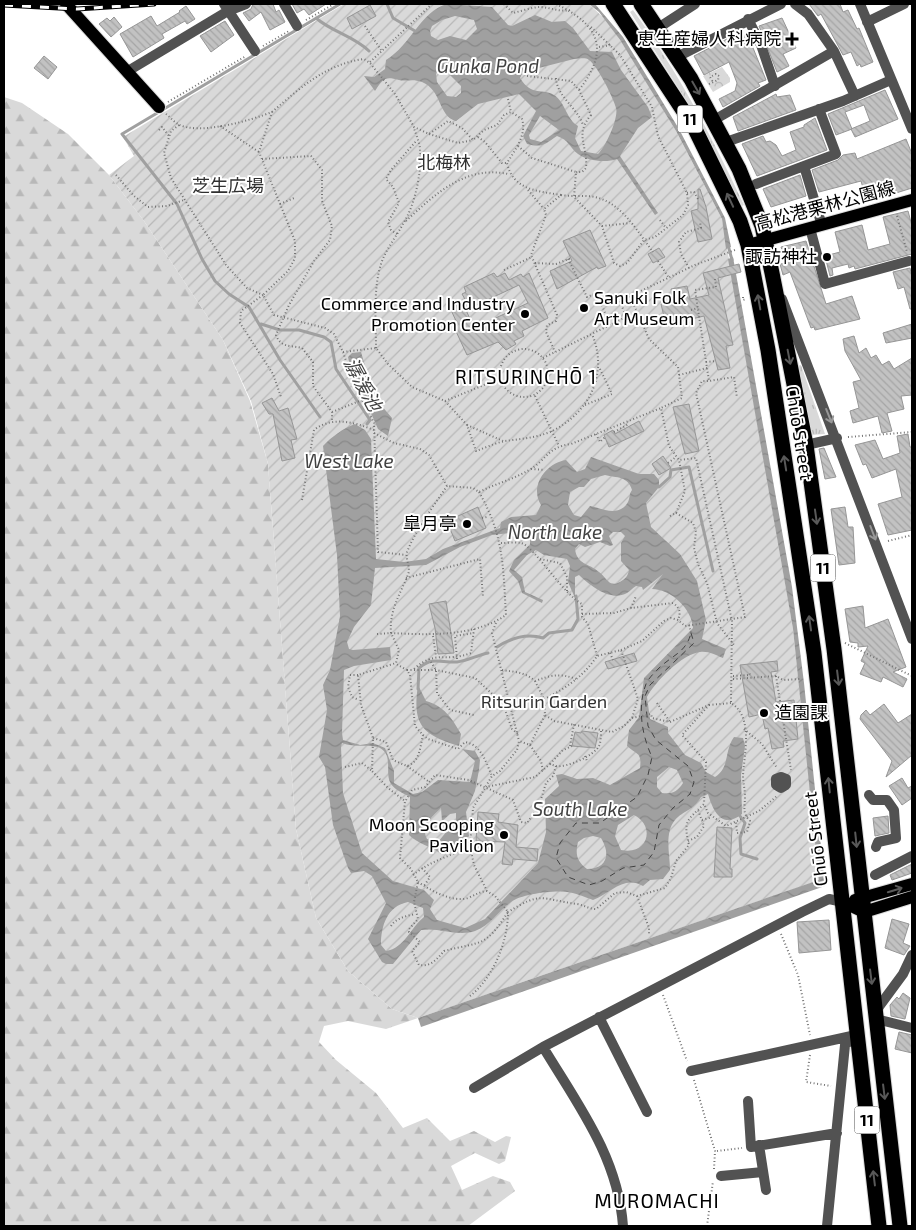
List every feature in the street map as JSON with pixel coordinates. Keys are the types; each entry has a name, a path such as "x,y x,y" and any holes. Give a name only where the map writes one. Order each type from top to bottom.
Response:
{"highway":[{"name":"Chūō Street","path":"613,4 694,127 740,221 748,245 768,350 803,577 843,902"},
{"name":"Chūō Street","path":"641,4 677,57 726,142 755,207 765,241 806,445 840,695 863,905"},
{"name":"11","path":"843,902 856,1034 880,1226"},
{"name":"11","path":"863,905 900,1226"}],"main road":[{"path":"66,4 162,109"},
{"name":"高松港栗林公園線","path":"748,245 912,200"},
{"path":"863,905 912,884"},
{"path":"843,902 863,905 912,897"}],"street":[{"path":"128,71 226,7 246,4"},
{"path":"284,4 297,26"},
{"path":"658,28 695,4"},
{"path":"677,57 748,19 781,4"},
{"path":"795,4 808,14 834,51 855,96"},
{"path":"860,4 912,129"},
{"path":"867,22 904,4"},
{"path":"226,7 255,51"},
{"path":"748,19 764,53 775,86"},
{"path":"714,120 834,51"},
{"path":"726,142 855,96 891,80"},
{"path":"756,184 836,154 820,109"},
{"path":"804,166 820,219"},
{"path":"810,228 825,284 909,261"},
{"path":"772,273 837,438 912,639"},
{"path":"806,445 837,438"},
{"path":"868,795 873,800 887,800 895,814 896,838 878,842 876,847"},
{"path":"875,875 912,856"},
{"path":"474,1088 543,1047 777,925 829,899 843,902"},
{"path":"912,955 876,1015 912,1028"},
{"path":"600,1017 647,1112"},
{"path":"691,1071 856,1034"},
{"path":"828,1226 845,1045 856,1034"},
{"path":"543,1047 607,1155 622,1212 623,1226"},
{"path":"748,1101 755,1146 766,1190"},
{"path":"755,1146 837,1133"},
{"path":"716,1175 763,1172"}],"path":[{"path":"370,63 410,22 432,4"},
{"path":"504,4 513,13 534,8 560,12 570,10"},
{"path":"556,4 570,10 620,55 652,107 658,136 687,194 688,205 683,214 655,238 644,240 627,263 620,266 614,263 602,226 574,197 576,172"},
{"path":"366,26 381,50"},
{"path":"578,90 590,76 599,47 590,26"},
{"path":"599,47 611,45"},
{"path":"179,125 162,109 255,51"},
{"path":"406,555 378,552 374,423 360,401 343,352 334,334 324,328 274,315 263,295 247,288 226,265 183,200 171,178 164,153 171,131 179,125 220,126 244,122 272,112 304,84 333,67 364,59 370,63 386,83 414,126 420,150 419,172 412,202 405,222 380,265 376,307 376,348 388,364 412,387 445,401 467,425 503,442"},
{"path":"527,76 571,81 578,90 590,115 582,125"},
{"path":"518,146 532,158 576,172 582,172 586,168 586,148 582,137 580,117 557,87 556,78"},
{"path":"706,85 712,82"},
{"path":"508,99 511,112 522,119 524,126 518,146 507,163 509,174"},
{"path":"259,152 272,112"},
{"path":"414,126 429,134 458,143 473,140 484,130 497,125 504,115 511,112"},
{"path":"429,134 448,122 462,128 473,140"},
{"path":"220,126 259,152 295,241 295,258 288,271 263,295 242,310 240,323 273,374 281,397"},
{"path":"160,130 162,127 168,136"},
{"path":"478,136 502,163 507,163"},
{"path":"397,234 391,230 388,222 399,203 393,187 386,179 391,170 418,139"},
{"path":"262,159 311,156 322,170 322,201 332,226 330,240 314,260 289,305 276,335 279,343 285,346 302,348 313,362 313,386 332,412 332,421"},
{"path":"405,222 431,199 462,177 478,172 509,174 528,190 544,209 546,215 532,257 557,315 556,321 547,325 546,332 555,352"},
{"path":"116,175 134,196 148,207 169,205 183,200"},
{"path":"528,190 560,196 594,197 611,202 631,223 653,252"},
{"path":"687,194 694,192 698,199"},
{"path":"544,209 560,196"},
{"path":"280,204 294,198"},
{"path":"895,211 909,261"},
{"path":"660,220 666,228"},
{"path":"689,268 681,254 679,242 686,232 701,228 700,222"},
{"path":"602,226 631,223"},
{"path":"542,358 626,318 620,301 689,268 732,251"},
{"path":"504,270 532,257"},
{"path":"535,263 556,264 569,259 587,297 597,293 610,326"},
{"path":"658,260 669,278"},
{"path":"556,264 557,268"},
{"path":"709,381 695,290 716,287 715,279"},
{"path":"479,492 531,469 550,450 571,444 682,398 679,375 675,364 649,339 630,296"},
{"path":"691,310 698,308"},
{"path":"585,405 592,394 599,367 598,354 592,334"},
{"path":"343,352 376,348"},
{"path":"517,350 531,350 542,358 548,371 548,378 540,391 527,397 513,395 503,385 501,378 500,371 505,358 517,350"},
{"path":"706,362 716,361"},
{"path":"467,425 476,451 503,442 526,439 552,431 585,405 612,394 599,367"},
{"path":"679,375 707,368"},
{"path":"544,699 563,690 589,669 597,656 621,650 642,641 664,621 671,618 678,620 685,626 732,621 745,617 696,393 702,381 734,377 737,398"},
{"path":"445,401 501,378"},
{"path":"534,395 559,446"},
{"path":"332,412 360,401"},
{"path":"661,408 669,446 679,460 684,491 676,513 670,516"},
{"path":"302,500 314,430 322,424 332,421 350,422 394,443 420,449 429,455 447,486"},
{"path":"614,432 630,425 628,421"},
{"path":"848,437 912,432"},
{"path":"596,434 600,442 605,437"},
{"path":"668,463 676,457"},
{"path":"679,460 696,458 732,621 734,645 731,703"},
{"path":"531,469 545,470"},
{"path":"377,634 433,635 496,622 506,615 501,543 495,526 479,492 473,488 447,486"},
{"path":"396,663 398,650 391,633 390,622 393,608 409,572 406,555 419,528 447,486"},
{"path":"676,513 694,524 696,532 694,548 698,564 707,583 718,623 734,645"},
{"path":"482,518 487,516"},
{"path":"888,541 912,535"},
{"path":"501,543 522,543 540,559 545,569 567,593 582,604 583,621 588,624 597,656"},
{"path":"406,578 480,559 483,597"},
{"path":"540,559 560,563 567,576 567,593"},
{"path":"631,608 636,596"},
{"path":"582,614 614,613 631,608 673,603 679,607 680,614 678,620"},
{"path":"470,996 482,986 503,945 506,911 498,900 487,891 474,864 470,846 473,808 492,776 500,771 516,750 519,741 492,633 496,622"},
{"path":"690,625 691,632"},
{"path":"414,669 436,656 457,659 471,653 474,628"},
{"path":"457,659 454,636 474,633"},
{"path":"433,635 436,656"},
{"path":"845,643 912,676"},
{"path":"621,650 638,698 632,718"},
{"path":"610,653 613,660"},
{"path":"429,659 436,670 436,693 450,710 474,716"},
{"path":"360,700 352,697 348,686 350,676 396,663 407,670 410,675 415,726 428,739 458,749 465,742 470,743 482,753 492,776"},
{"path":"407,670 436,670 475,678 503,704 512,729 518,734"},
{"path":"502,670 519,672 529,676 535,681 544,699 545,715 530,745"},
{"path":"733,678 743,674 750,675 749,672"},
{"path":"358,674 360,700 373,740 372,771"},
{"path":"535,681 548,676 563,674 576,679"},
{"path":"733,678 776,676 783,680 800,679"},
{"path":"776,676 792,778"},
{"path":"657,703 670,722"},
{"path":"545,715 554,722 612,732 618,730 632,718 651,714 652,718 663,722 670,722 708,704 731,703 737,706 743,716 747,747 743,776 744,812 750,821 747,832 737,833 736,822"},
{"path":"418,882 414,907 418,919 409,932 419,939 420,942 412,951 419,965 426,966 434,962 444,951 473,946 487,939 506,911 536,897 550,897 561,903 580,905 590,909 601,906 615,893 626,892 637,896 665,888 671,878 676,861 688,845 684,829 688,819 704,804 706,796 706,762 682,735 708,704"},
{"path":"486,787 535,777 571,746 574,724"},
{"path":"704,804 712,817 726,826 759,811 776,796 781,783 762,744 744,728"},
{"path":"550,764 568,766 585,756 599,746 598,741 601,730"},
{"path":"407,766 414,764 417,759 423,735"},
{"path":"373,740 386,742 393,760 407,766 428,781"},
{"path":"519,741 530,745 541,761 543,771"},
{"path":"585,756 587,761"},
{"path":"345,767 362,763 388,788 405,801"},
{"path":"487,891 479,892 467,898 457,898 435,892 418,882 400,858 405,801 411,792 425,787 428,781 435,775 455,776 486,787 513,800 521,822 527,823 539,806 544,788 553,776 556,766"},
{"path":"688,841 697,837 704,826 698,810"},
{"path":"702,820 712,817"},
{"path":"413,875 422,868 470,846"},
{"path":"422,868 430,877 424,886"},
{"path":"637,896 649,928 649,935"},
{"path":"391,926 402,917 415,914"},
{"path":"777,925 798,976 811,1044 806,1082 842,1088"},
{"path":"659,986 691,1071 716,1151 716,1175 707,1226"},
{"path":"716,1151 755,1146"}],"green space":[{"name":"Ritsurin Garden","path":"344,4 589,4 607,21 636,64 676,131 722,219 793,629 820,880 418,1018 392,1009 348,971 316,918 296,829 268,464 251,401 223,340 144,221 109,175 134,156 123,137"},
{"path":"633,10 665,57 693,105 744,205 742,206 686,100 630,12"},
{"path":"722,67 730,78 730,82 713,92 703,76"},
{"path":"4,97 22,103 68,134 109,175 144,221 223,340 250,401 268,464 296,829 316,918 348,971 392,1009 418,1018 386,1029 348,1021 324,1026 319,1042 336,1060 376,1093 403,1128 427,1118 450,1141 474,1131 495,1142 506,1136 511,1137 505,1161 499,1164 475,1153 451,1166 462,1190 493,1176 510,1182 515,1191 468,1226 4,1226"},
{"path":"801,365 825,434 811,435 797,366"}],"water":[{"name":"Gunka Pond","path":"447,4 492,7 508,25 512,26 535,15 552,22 565,21 573,28 590,51 612,52 621,70 648,107 652,117 638,128 620,156 658,213 655,215 617,159 591,160 578,154 567,142 557,136 544,145 527,144 523,136 536,111 519,94 478,104 456,121 446,114 433,91 422,82 387,78 380,83 375,91 364,76 374,77 385,69 386,60 395,54 422,21 438,8","holes":["455,16 474,20 477,29 466,40 450,36 438,40 431,36 430,31 432,26 442,20","574,59 586,59 592,63 601,75 616,108 611,133 598,154 581,151 575,138 578,126 571,119 561,102 550,93 529,88 520,78 523,72","439,70 447,72 461,86 461,93 456,97 447,96 437,82 436,74","540,116 559,130 541,142 530,139 529,135"]},
{"path":"589,4 595,4 623,37 679,129 725,218 731,247 726,249 722,219 676,131 620,40 599,12"},
{"path":"733,257 792,587 825,886 421,1027 418,1018 819,880 793,629 728,259"},
{"path":"361,352 374,397 392,418 388,436 378,429 350,366 348,357 352,353"},
{"path":"355,424 365,430 371,439 376,559 404,562 426,559 443,549 500,528 501,522 511,517 536,515 541,505 538,498 538,483 552,466 566,460 577,472 585,469 591,457 639,474 654,474 659,480 659,487 646,503 651,527 680,554 697,581 706,620 702,639 726,649 723,658 700,652 677,663 656,684 647,697 650,719 668,727 668,733 685,755 701,763 706,772 715,777 723,769 734,737 743,738 745,746 741,775 742,814 729,820 724,819 716,812 708,794 701,797 695,805 678,817 672,825 668,844 670,870 663,879 650,880 643,886 636,883 624,884 593,900 574,893 561,892 538,893 522,897 511,902 490,922 475,931 455,933 428,929 421,930 393,964 382,962 368,939 386,903 372,876 364,871 351,873 348,868 333,825 325,767 319,757 327,710 323,685 330,670 340,616 337,555 323,446 342,430","holes":["605,475 625,480 632,490 628,502 620,510 610,511 590,506 581,517 574,515 568,505 570,492 579,487 584,487 591,479","520,532 530,539 530,545 514,560 509,571 518,581 522,593 542,603 543,600 525,592 522,577 514,570 527,555 536,550 544,555 567,559 570,566 568,582 575,598 575,577 579,575 601,592 614,596 627,593 636,586 642,587 643,590 663,574 652,589 666,592 679,601 689,614 693,628 644,678 639,717 629,730 627,746 639,756 640,768 610,785 593,778 577,779 562,774 556,775 559,786 545,799 546,832 538,863 485,919 465,928 437,920 430,909 434,900 424,890 393,881 362,853 343,793 341,747 342,743 377,747 384,751 387,755 388,775 391,784 397,790 410,797 409,835 412,838 441,854 464,843 469,836 466,812 475,791 479,770 480,760 475,751 462,749 475,761 470,782 438,780 422,792 413,794 394,783 394,771 385,748 373,743 360,745 343,740 342,733 344,670 354,666 391,660 390,647 353,650 349,649 347,642 354,627 371,605 375,568 426,565 460,547 492,535","613,532 621,532 625,536 621,543 621,561 629,570 627,576 616,584 611,583 602,574 581,561 575,549 579,544 585,547 600,542 610,546 613,545 609,536","669,767 677,770 683,783 677,790 669,793 662,793 657,787 657,777","441,808 442,821 450,814 456,813 456,827 447,831 438,842 427,839 425,834 426,826 434,814","634,815 641,820 647,832 643,844 638,849 630,851 621,850 615,836 618,825","593,836 601,838 606,850 603,863 594,868 587,869 578,857 578,842","408,902 423,908 424,917 403,942 393,949 386,951 381,945 382,931 390,912"]},
{"path":"418,685 426,701 443,709 454,723 461,734 459,746 436,737 422,726 417,710"}],"building":[{"path":"253,4 273,4 276,12 279,10 285,22 270,30 261,12 249,21 243,13 251,9"},
{"path":"292,4 326,4 309,15 304,9 297,13"},
{"path":"809,4 840,4 843,12 848,10 857,29 859,28 873,62 861,67 860,64 857,66 851,52 843,55 821,14 818,16"},
{"path":"370,5 376,16 352,29 347,18"},
{"path":"186,6 195,19 187,24 185,21 162,34 164,38 133,57 120,34 151,16 157,26 180,12"},
{"path":"114,17 122,27 111,37 99,24 107,18 110,21"},
{"path":"782,18 796,48 783,54 789,66 777,72 759,26"},
{"path":"225,21 234,35 211,52 200,36"},
{"path":"747,33 766,80 758,83 760,86 723,107 719,99 735,91 737,83 729,62 704,75 694,56 727,39 729,43"},
{"path":"44,56 57,67 48,79 34,68"},
{"path":"885,90 898,119 855,137 851,129 836,135 828,114","holes":["864,105 870,121 852,129 845,112"]},
{"path":"776,94 777,97 790,95 796,110 738,131 733,117"},
{"path":"815,118 827,150 757,176 742,144 763,136 766,142 770,141 776,145 782,156 796,150 790,132 804,127 804,125"},
{"path":"906,139 912,154 912,188 867,202 861,181 819,192 812,170 838,160 843,155 855,153 857,159"},
{"path":"800,175 806,196 771,207 763,189"},
{"path":"698,189 700,189 706,207 712,239 698,242 691,211 698,209"},
{"path":"908,211 912,226 912,254 855,269 854,266 849,268 848,264 832,268 833,275 830,276 825,256 840,252 835,232 862,225 868,250 890,244 883,217"},
{"path":"590,230 606,266 598,269 597,267 557,289 550,271 572,261 563,241"},
{"path":"806,241 826,304 852,296 860,319 815,330 814,327 811,328 790,272 783,275 780,264 787,263 781,247"},
{"path":"659,248 665,257 653,263 648,254"},
{"path":"739,264 741,272 718,278 733,345 726,346 730,368 718,370 704,316 666,325 661,304 673,302 671,289 687,286 690,299 709,295 703,273"},
{"path":"910,268 912,277 912,309 910,309 904,287 898,289 893,272"},
{"name":"Commerce and Industry Promotion Center","path":"494,273 497,277 505,273 509,280 521,274 523,277 529,273 548,318 522,331 524,336 514,341 516,344 506,350 498,342 467,355 454,327 458,325 450,308 466,301 462,294 466,292 464,287","holes":["519,285 528,303 474,328 466,310"]},
{"path":"912,324 912,338 886,343 883,333"},
{"path":"854,336 859,353 866,348 871,358 876,355 882,365 889,361 894,369 912,358 912,395 901,396 904,409 887,413 892,431 882,433 878,416 853,423 850,411 859,408 853,382 861,380 845,351 843,339"},
{"path":"272,398 279,411 288,408 297,439 291,440 295,458 282,461 273,414 269,414 262,403"},
{"path":"689,404 699,451 685,454 673,407"},
{"path":"639,421 644,431 609,447 604,435 613,430 615,434"},
{"path":"908,434 910,447 912,447 912,530 888,535 878,504 902,497 896,469 872,478 866,464 863,465 855,445 875,440 883,459 900,453 897,436"},
{"path":"824,448 836,477 825,479 819,449"},
{"path":"663,456 671,468 659,475 652,464"},
{"name":"皐月亭","path":"478,507 486,528 455,541 447,521"},
{"path":"845,507 848,527 853,527 855,563 839,565 831,509"},
{"path":"446,601 454,653 438,654 435,628 429,604"},
{"path":"863,606 865,628 888,619 906,667 893,672 907,679 903,687 883,677 881,682 860,674 865,663 861,661 868,646 858,647 858,643 850,642 845,609"},
{"path":"634,653 637,661 608,669 605,662"},
{"path":"777,661 778,671 771,672 776,702 794,700 798,739 783,741 784,747 772,749 768,728 765,729 762,714 749,717 740,665"},
{"path":"884,704 898,723 912,714 912,755 886,777 892,761 860,719 866,710 870,715"},
{"path":"582,731 598,733 595,748 572,746 575,732 581,733"},
{"path":"902,778 908,788 912,786 912,798 902,805 889,786"},
{"name":"Moon Scooping Pavilion","path":"478,812 499,814 498,822 518,825 516,847 538,849 537,861 513,859 512,865 502,864 505,842 476,841"},
{"path":"888,816 889,833 875,836 873,818"},
{"path":"717,827 732,828 730,869 732,869 732,877 714,877"},
{"path":"912,864 912,873 892,880 890,875"},
{"path":"892,919 909,924 903,943 910,946 904,955 885,948"},
{"path":"829,920 831,950 799,953 797,922"},
{"path":"903,993 910,998 905,1019 891,1016 890,1005 897,997 899,999"},
{"path":"899,1032 912,1035 912,1053 895,1049"}],"waterway":[{"path":"320,417 280,360 249,307 229,294 215,281 202,259 177,204 122,134 340,4"},
{"path":"387,4 393,18 415,31"},
{"path":"316,18 357,41 369,51"},
{"path":"728,245 732,260"},
{"name":"潺湲池","path":"261,324 280,330 299,330 324,337 331,342 336,369 370,420 367,424"},
{"path":"659,487 670,477 671,470 689,467 713,571"},
{"path":"497,647 519,637 543,638 549,633 572,630 578,619 576,596"},
{"path":"418,689 419,668 424,664 433,661 461,661 488,653"},
{"path":"740,816 745,823 740,838 741,854 757,859"}],"ferry route":[{"path":"691,633 694,643 650,685 645,696 648,726 656,740 688,766 694,782 690,794 673,808 659,825 654,852 644,865 623,868 602,881 589,885 568,877 556,858 560,843 576,823 600,823 637,797 648,775 652,757 643,731 641,712 643,693 650,678 663,664 686,645 691,633"}],"railway":[{"path":"4,5 77,9 154,4"}],"place":[{"name":"恵生産婦人科病院","path":"792,39"},
{"name":"諏訪神社","path":"827,257"},
{"name":"Sanuki Folk Art Museum","path":"584,308"},
{"name":"Commerce and Industry Promotion Center","path":"525,314"},
{"name":"皐月亭","path":"467,524"},
{"name":"造園課","path":"764,713"},
{"name":"Moon Scooping Pavilion","path":"504,835"}],"district":[{"name":"RITSURINCHŌ 1","path":"526,377"},
{"name":"MUROMACHI","path":"657,1201"}],"park label":[{"name":"北梅林","path":"444,163"},
{"name":"芝生広場","path":"228,186"}],"water label":[{"name":"West Lake","path":"349,461"},
{"name":"North Lake","path":"555,532"},
{"name":"South Lake","path":"580,809"}]}
